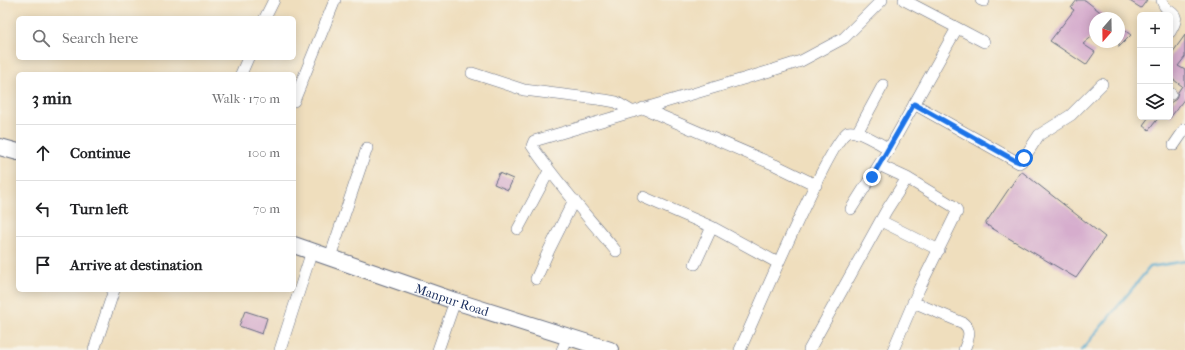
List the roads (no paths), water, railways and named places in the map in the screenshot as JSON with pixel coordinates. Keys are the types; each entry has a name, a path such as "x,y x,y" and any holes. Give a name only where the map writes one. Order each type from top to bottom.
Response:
{"highway":[{"path":"0,147 16,151"},
{"name":"Manpur Road","path":"296,246 455,301 565,344 610,350"}],"street":[{"path":"266,16 274,0"},
{"path":"296,96 335,0"},
{"path":"616,251 549,172 532,146 534,142 801,61 844,38 882,0"},
{"path":"904,0 984,42"},
{"path":"1162,0 1164,6 1171,12"},
{"path":"1173,13 1177,19 1173,28"},
{"path":"852,209 889,148 957,28"},
{"path":"242,72 247,60"},
{"path":"472,73 524,90 616,102 774,165 816,186"},
{"path":"914,104 1019,162 1022,161 1039,135 1071,115 1102,84"},
{"path":"857,133 883,85"},
{"path":"1174,144 1185,129"},
{"path":"740,350 778,263 841,138 848,132 857,133 889,148"},
{"path":"330,257 367,148"},
{"path":"879,165 907,178 956,209 956,216 913,302 893,350"},
{"path":"518,229 549,172"},
{"path":"809,350 881,221 907,178"},
{"path":"643,197 712,227 778,263"},
{"path":"536,279 574,200"},
{"path":"881,221 939,250"},
{"path":"695,264 712,227"},
{"path":"280,350 312,251"},
{"path":"94,350 113,292"},
{"path":"438,350 455,301"},
{"path":"913,302 963,323 969,329 964,350"}],"waterway":[{"path":"1082,350 1150,267 1185,261"}]}
